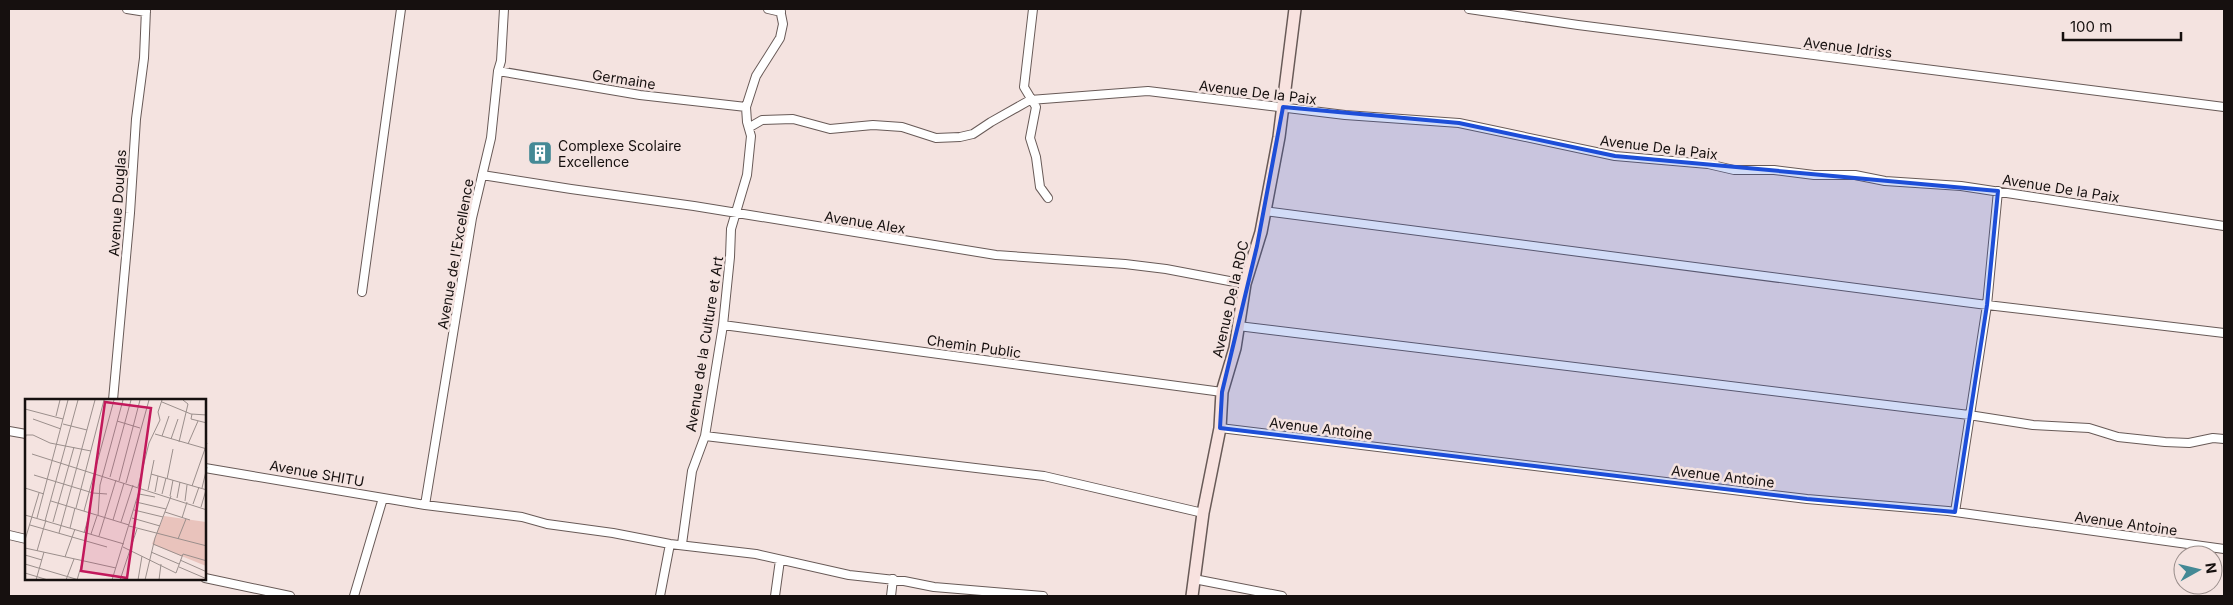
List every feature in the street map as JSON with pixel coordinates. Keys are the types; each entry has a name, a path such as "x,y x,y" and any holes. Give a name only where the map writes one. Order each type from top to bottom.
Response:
{"street":[{"path":"127,9 146,10"},
{"path":"362,292 401,9"},
{"name":"Avenue de l'Excellence","path":"425,505 472,218 491,138 498,71 501,61 504,9"},
{"path":"768,9 780,10"},
{"path":"1034,9 1024,87 1030,100 1036,107 1030,138 1036,157 1040,187 1048,198"},
{"name":"Avenue De la RDC","path":"1192,596 1203,514 1220,428 1222,392 1235,348 1246,284 1261,232 1279,137 1295,9"},
{"name":"Avenue Idriss","path":"1469,9 1578,26 2224,107"},
{"name":"Avenue Douglas","path":"113,399 146,10"},
{"name":"Avenue de la Culture et Art","path":"682,544 692,471 705,436 723,325 731,229 747,176 751,136 750,127 747,122 746,107 756,76 780,38 783,24 780,10"},
{"name":"Germaine","path":"498,71 640,95 746,107"},
{"name":"Avenue De la Paix","path":"1030,100 1148,91 1345,115 1459,123 1615,156 1708,164 1734,170 1774,170 1814,175 1855,175 1885,181 1904,181 1998,191 2224,226"},
{"path":"750,127 762,120 793,120 830,128 873,125 902,127 936,138 960,137 974,134 1030,100"},
{"name":"Avenue Alex","path":"482,175 996,255 1125,264 1166,269 1246,284"},
{"path":"1955,512 1987,305 1998,191"},
{"path":"1264,211 1987,305 2224,333"},
{"name":"Chemin Public","path":"723,325 1222,392"},
{"path":"1238,326 1970,415 2033,425 2089,428 2118,437 2189,443 2214,438 2224,439"},
{"name":"Avenue Antoine","path":"1220,428 1807,499 1955,512 2224,549"},
{"path":"9,431 25,434"},
{"path":"705,436 1044,476 1203,514"},
{"name":"Avenue SHITU","path":"206,468 425,505 522,517 547,524 612,533 670,544 756,554 849,575 892,579 934,587 999,594 1043,596"},
{"path":"354,596 383,498"},
{"path":"9,535 25,539"},
{"path":"660,596 670,544"},
{"path":"775,596 780,560"},
{"path":"206,578 290,596"},
{"path":"890,596 892,579"},
{"path":"1194,580 1282,596"}],"highlighted area":[{"path":"1283,107 1459,123 1615,156 1998,191 1987,305 1955,512 1807,499 1220,428 1222,392 1257,246"}],"place":[{"name":"Complexe Scolaire Excellence","path":"540,153"}]}
